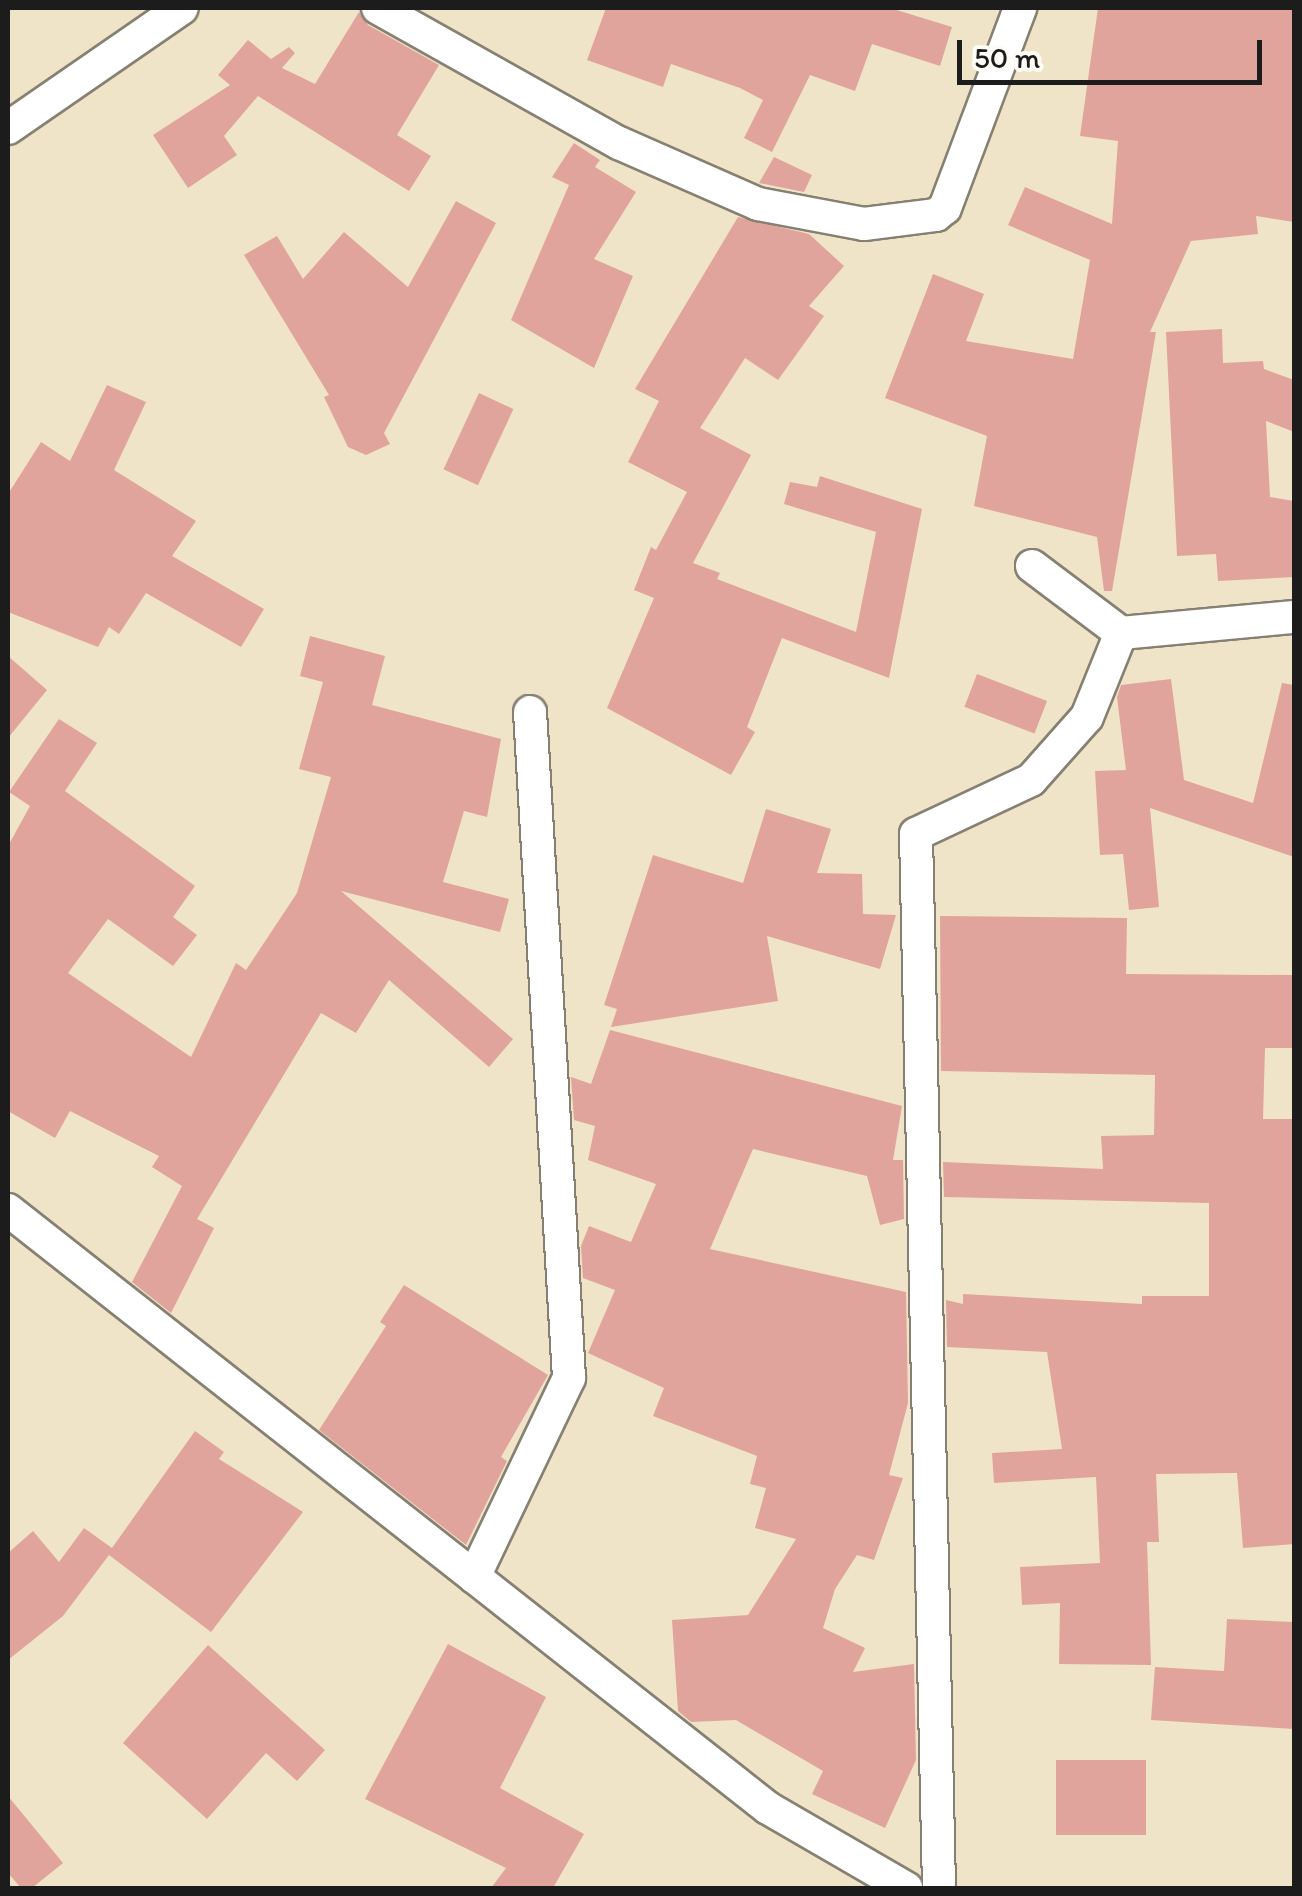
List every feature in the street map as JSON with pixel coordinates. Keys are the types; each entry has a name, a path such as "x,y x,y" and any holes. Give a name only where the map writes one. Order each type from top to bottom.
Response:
{"street":[{"path":"8,128 182,8"},
{"path":"378,8 619,142 758,204 864,224 936,216 945,208 1020,8"},
{"path":"1032,566 1121,633 1294,617"},
{"path":"939,1888 916,834 1031,780 1087,716 1121,633"},
{"path":"474,1577 569,1378 530,712"},
{"path":"8,1210 768,1808 887,1884"}],"building":[{"path":"606,8 890,8 952,27 940,66 872,44 855,91 810,75 772,152 744,138 763,100 740,88 671,64 663,87 587,60"},
{"path":"1098,8 1294,8 1294,222 1256,216 1258,234 1191,241 1150,332 1156,332 1112,591 1104,591 1097,537 974,506 987,436 885,398 933,274 984,294 966,341 1073,359 1090,260 1008,225 1025,187 1112,224 1118,141 1080,136"},
{"path":"359,12 368,25 439,65 397,135 431,156 409,191 258,96 224,136 237,155 188,188 153,135 230,85 218,75 248,40 271,59 289,47 295,53 282,68 315,84"},
{"path":"574,143 600,160 595,167 636,192 594,259 633,276 594,368 511,320 569,185 552,177"},
{"path":"774,157 812,175 804,192 759,183"},
{"path":"456,201 496,223 384,433 390,444 366,455 348,447 324,397 329,395 244,255 277,236 303,279 344,232 408,287"},
{"path":"738,217 809,234 844,266 809,306 824,316 778,380 745,358 700,428 751,455 693,563 720,573 717,579 856,632 876,532 784,504 790,482 817,487 820,476 922,509 889,678 782,638 747,727 755,732 731,775 607,708 654,598 634,590 651,547 656,550 687,492 628,462 659,401 635,389"},
{"path":"1222,329 1223,363 1263,361 1264,369 1294,380 1294,432 1266,421 1270,497 1294,501 1294,577 1218,581 1216,554 1177,556 1166,332"},
{"path":"107,385 146,402 114,470 196,521 172,556 264,609 241,647 146,593 119,634 109,627 98,647 8,612 8,494 41,442 70,461"},
{"path":"479,393 513,409 478,485 444,469"},
{"path":"310,636 385,656 372,705 501,739 487,817 464,811 443,882 509,899 500,932 341,891 513,1039 489,1067 389,980 356,1033 321,1013 197,1219 214,1228 171,1313 132,1282 182,1186 152,1167 159,1156 70,1111 55,1138 8,1111 8,846 30,806 9,792 59,719 97,743 65,791 195,886 173,917 197,935 173,966 108,919 68,973 191,1057 236,963 246,970 297,893 331,777 299,769 323,682 300,676"},
{"path":"8,656 47,690 8,738"},
{"path":"977,674 1047,701 1034,734 964,707"},
{"path":"1171,679 1184,780 1253,803 1282,683 1294,685 1294,857 1150,808 1159,907 1129,910 1123,854 1100,855 1095,771 1126,770 1117,697 1121,685"},
{"path":"766,809 831,829 817,873 862,874 863,914 896,915 880,969 767,936 778,1001 611,1027 617,1009 604,1005 653,855 743,883"},
{"path":"940,916 1127,918 1126,974 1292,975 1292,1048 1265,1048 1263,1119 1294,1119 1294,1544 1243,1548 1237,1473 1156,1474 1159,1542 1147,1542 1151,1665 1059,1664 1060,1603 1022,1605 1020,1567 1100,1563 1096,1477 994,1483 992,1453 1062,1449 1047,1352 947,1347 946,1300 963,1304 963,1294 1142,1304 1142,1296 1209,1296 1209,1203 944,1197 943,1162 1103,1169 1101,1136 1154,1135 1155,1075 941,1071"},
{"path":"610,1030 902,1106 893,1160 903,1160 904,1219 880,1225 867,1176 753,1149 710,1249 906,1292 908,1403 889,1475 903,1478 874,1560 857,1555 835,1589 823,1628 865,1648 853,1672 914,1664 916,1760 885,1828 812,1794 823,1771 736,1720 691,1722 678,1711 672,1620 748,1615 796,1539 755,1528 766,1488 750,1484 757,1456 653,1416 664,1388 588,1353 615,1290 583,1278 581,1246 589,1226 631,1242 656,1184 588,1160 595,1126 574,1120 571,1077 591,1084"},
{"path":"404,1285 548,1375 501,1457 507,1461 466,1545 319,1430 386,1326 380,1322"},
{"path":"195,1431 224,1452 219,1459 303,1512 211,1632 109,1555 63,1616 8,1660 8,1553 33,1531 59,1562 84,1528 112,1548"},
{"path":"1227,1619 1294,1622 1294,1729 1151,1720 1155,1667 1224,1671"},
{"path":"448,1644 546,1697 500,1788 584,1834 553,1888 491,1888 506,1868 365,1799"},
{"path":"208,1645 325,1750 297,1781 266,1753 207,1819 123,1743"},
{"path":"1056,1760 1146,1760 1146,1835 1056,1835"},
{"path":"8,1796 63,1863 32,1888 21,1888 8,1873"}]}
